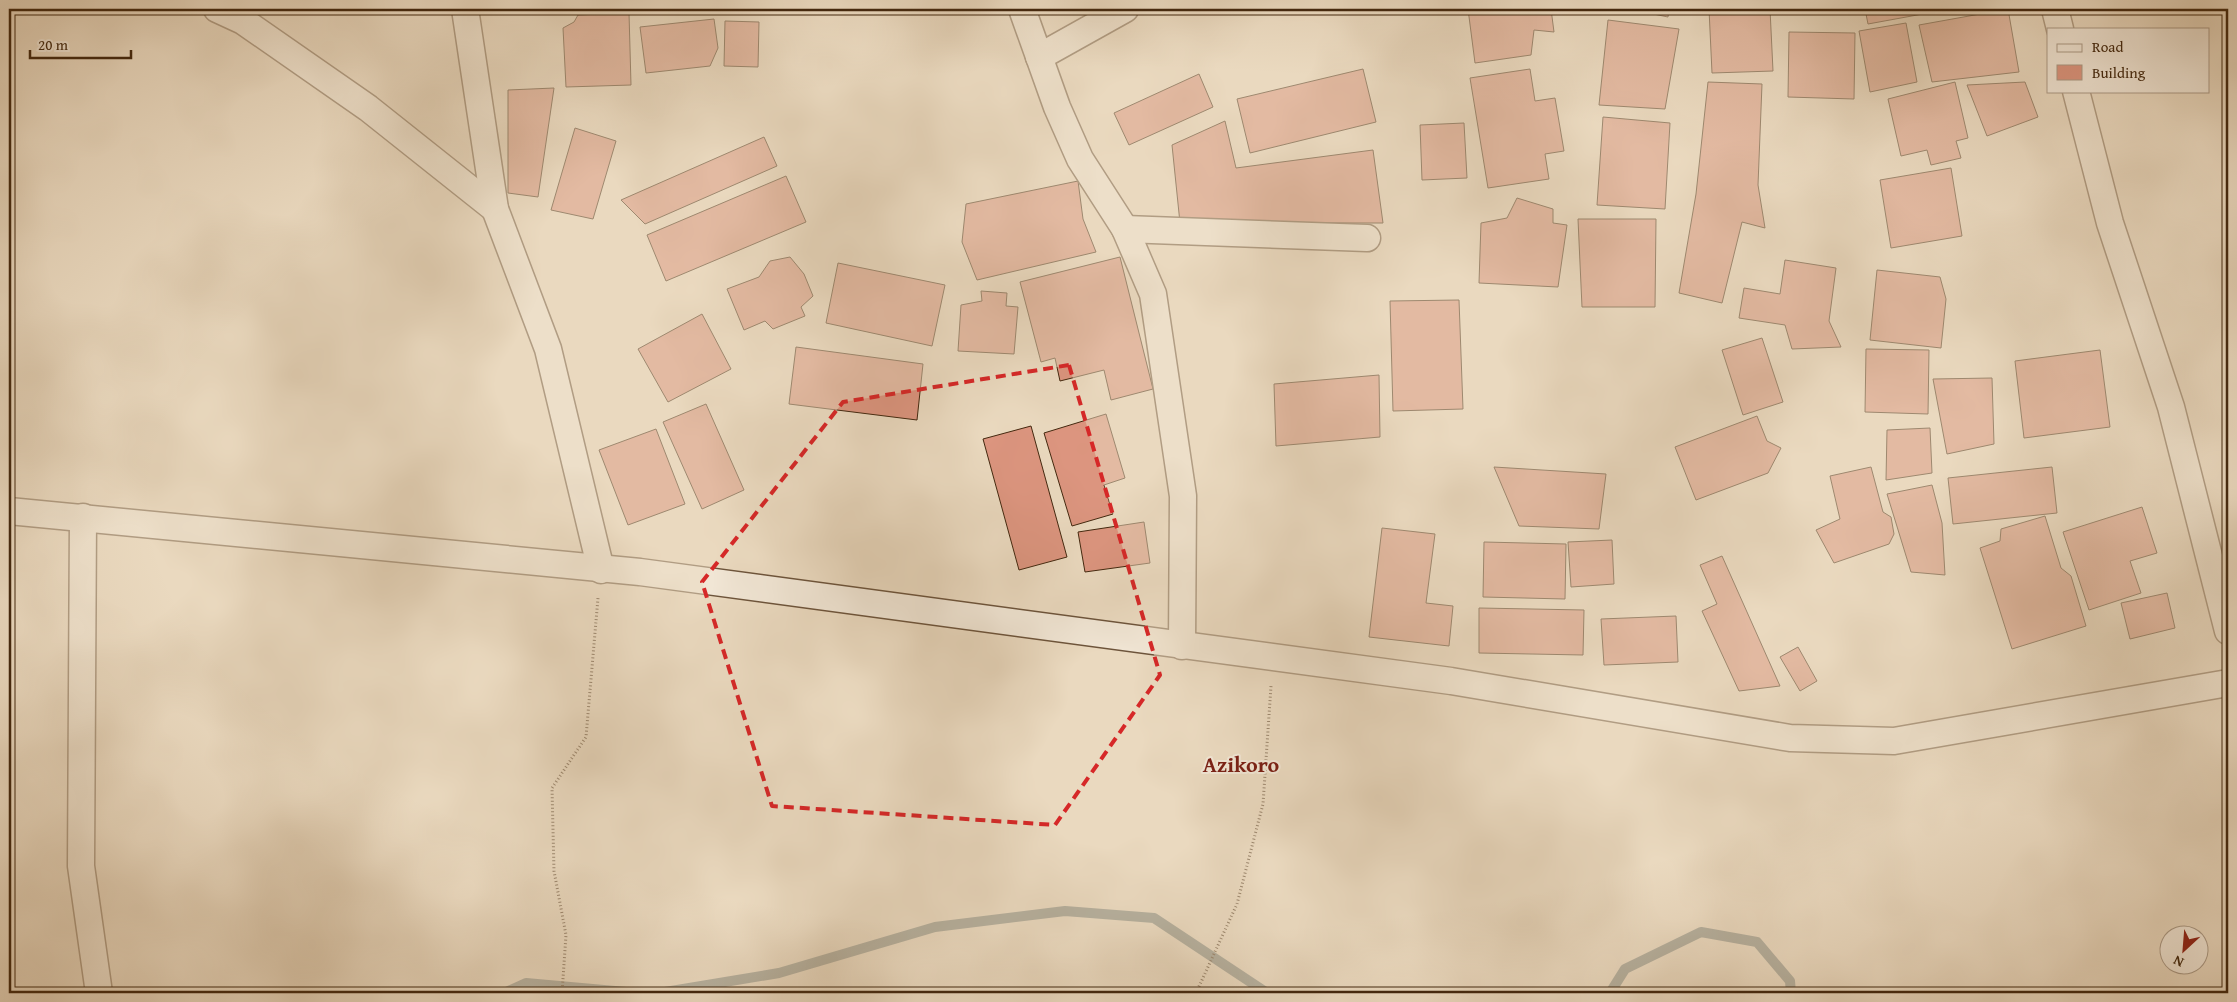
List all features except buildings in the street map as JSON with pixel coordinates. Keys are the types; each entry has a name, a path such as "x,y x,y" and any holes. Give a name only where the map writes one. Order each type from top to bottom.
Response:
{"street":[{"path":"217,9 243,21 368,108 495,209"},
{"path":"465,9 495,209 548,349 601,570"},
{"path":"1022,9 1057,108 1080,159 1125,229 1153,294 1183,496 1182,646"},
{"path":"1039,56 1125,9"},
{"path":"2055,9 2060,28"},
{"path":"2076,92 2110,223 2171,407 2228,631"},
{"path":"1125,229 1367,238"},
{"path":"9,511 601,570 640,572 1451,681 1790,738 1884,741 1904,739 2228,683"},
{"path":"83,517 81,866 98,993"}],"path":[{"path":"562,993 566,936 554,871 552,788 586,737 601,570"},
{"path":"1196,993 1236,904 1263,804 1273,658"}],"highlighted area":[{"path":"1069,365 1160,675 1055,825 772,806 702,582 843,402"}],"waterway":[{"path":"659,993 779,973 935,927 1065,911 1154,918 1267,993"},
{"path":"1610,993 1625,969 1701,932 1757,942 1790,981 1791,993"},
{"path":"504,993 526,983 637,993"}],"district":[{"name":"Azikoro","path":"1241,764"}]}
